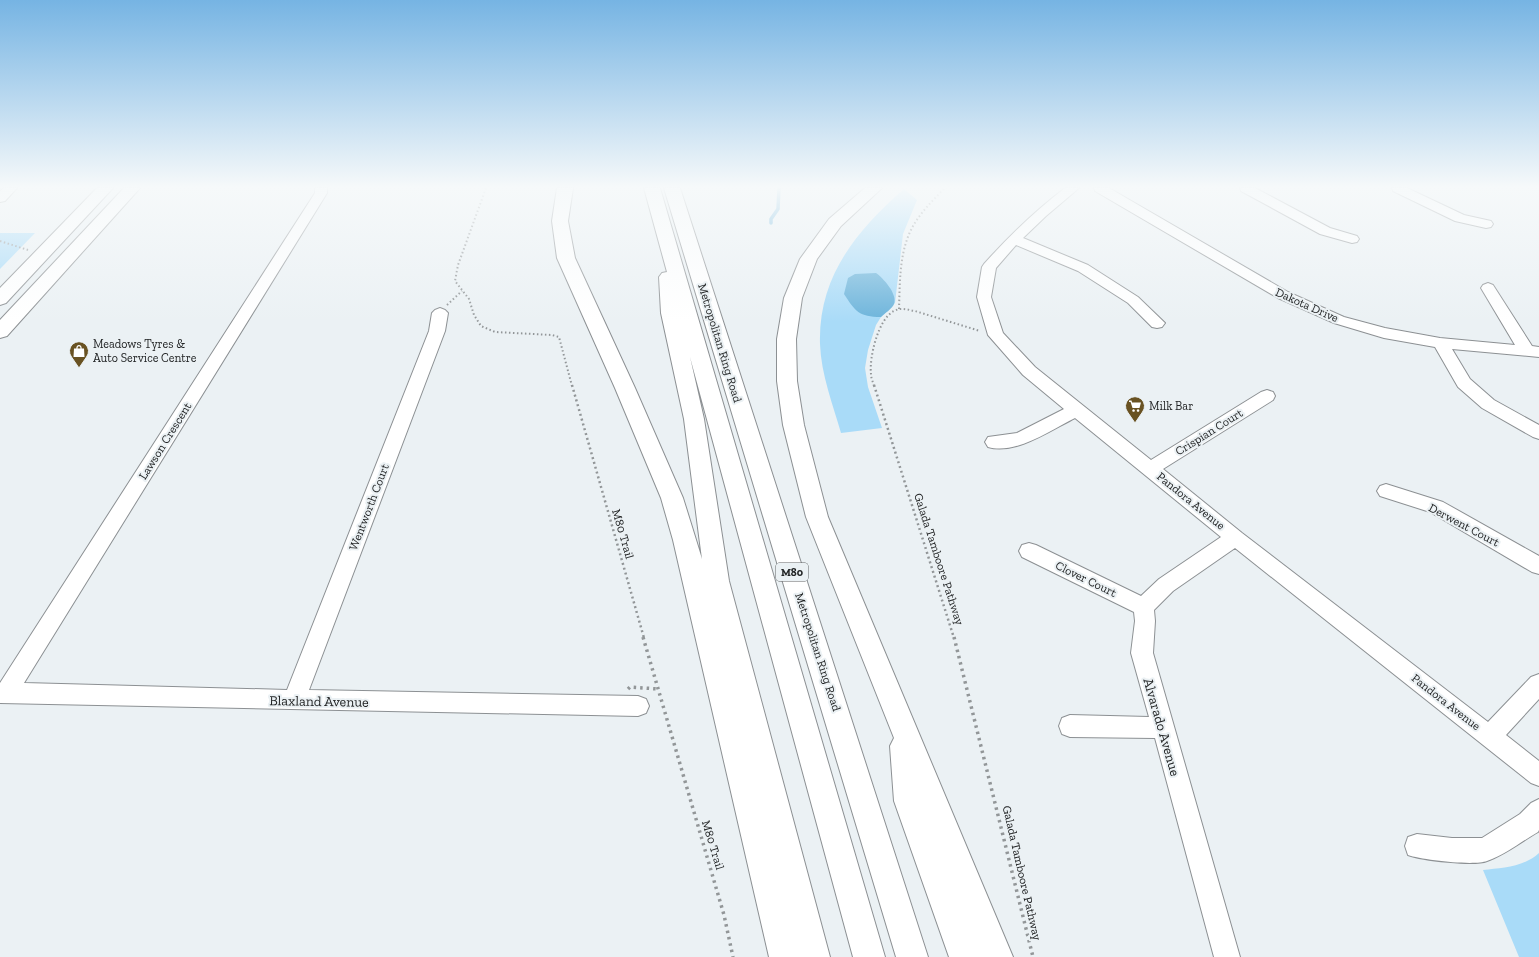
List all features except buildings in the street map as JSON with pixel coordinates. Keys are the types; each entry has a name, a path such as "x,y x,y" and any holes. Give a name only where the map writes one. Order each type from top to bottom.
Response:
{"main road":[{"path":"0,299 63,233"},
{"path":"0,332 91,233"},
{"path":"562,233 566,258 574,280 625,388 672,498 685,540 785,957"},
{"name":"Metropolitan Ring Road","path":"665,233 869,957"},
{"name":"Metropolitan Ring Road","path":"686,233 863,794 912,957"},
{"path":"826,233 804,266 795,289 788,316 785,343 786,372 795,434 817,517 997,957"},
{"path":"666,237 670,313 694,419 717,581 814,957"},
{"path":"902,725 908,801 964,957"},
{"path":"863,794 924,957"},
{"path":"747,796 790,957"}],"street":[{"name":"Lawson Crescent","path":"3,693 296,233"},
{"name":"Pandora Avenue","path":"1021,233 989,267 984,297 996,335 1029,371 1076,410 1151,468 1235,538 1539,775"},
{"name":"Dakota Drive","path":"1176,233 1283,295 1340,320 1384,333 1440,344 1533,351"},
{"path":"1331,233 1352,239"},
{"path":"1014,239 1083,268 1133,300 1157,323"},
{"path":"1488,288 1533,351"},
{"name":"Wentworth Court","path":"294,700 437,330 440,313"},
{"path":"1440,344 1464,383 1488,404 1539,433"},
{"name":"Crispian Court","path":"1151,468 1267,396"},
{"path":"994,442 1020,439 1076,410"},
{"name":"Derwent Court","path":"1386,491 1436,507 1539,566"},
{"path":"1144,607 1166,585 1235,538"},
{"name":"Clover Court","path":"1029,551 1144,607"},
{"name":"Alvarado Avenue","path":"1144,607 1145,621 1142,653 1227,957"},
{"path":"1490,736 1539,684"},
{"name":"Blaxland Avenue","path":"3,693 638,706"},
{"path":"1070,726 1162,728"},
{"path":"1417,846 1452,850 1485,850 1529,824 1539,811"}],"path":[{"name":"M80 Trail","path":"470,233 458,265 455,281 470,299 478,322 488,329 506,333 552,335 559,337 602,494 724,915 733,957"},
{"path":"910,233 902,263 899,309 912,311 996,335"},
{"path":"0,241 28,250"},
{"path":"440,313 462,291"},
{"name":"Galada Tamboore Pathway","path":"899,309 890,314 882,323 871,357 871,376 955,640 1033,957"}],"shaded area":[{"path":"0,233 35,233 0,269"},
{"path":"861,233 904,233 895,303 881,317 876,325 868,350 865,368 868,387 882,428 841,433 823,367 820,344 821,320 826,297 833,277 843,257"},
{"path":"876,273 892,291 895,300 892,307 881,317 867,316 858,312 851,305 844,294 848,278 855,274"},
{"path":"1539,853 1539,957 1519,957 1483,870 1520,864 1533,858"}],"place":[{"name":"Meadows Tyres & Auto Service Centre","path":"79,368"},
{"name":"Milk Bar","path":"1135,423"}]}
